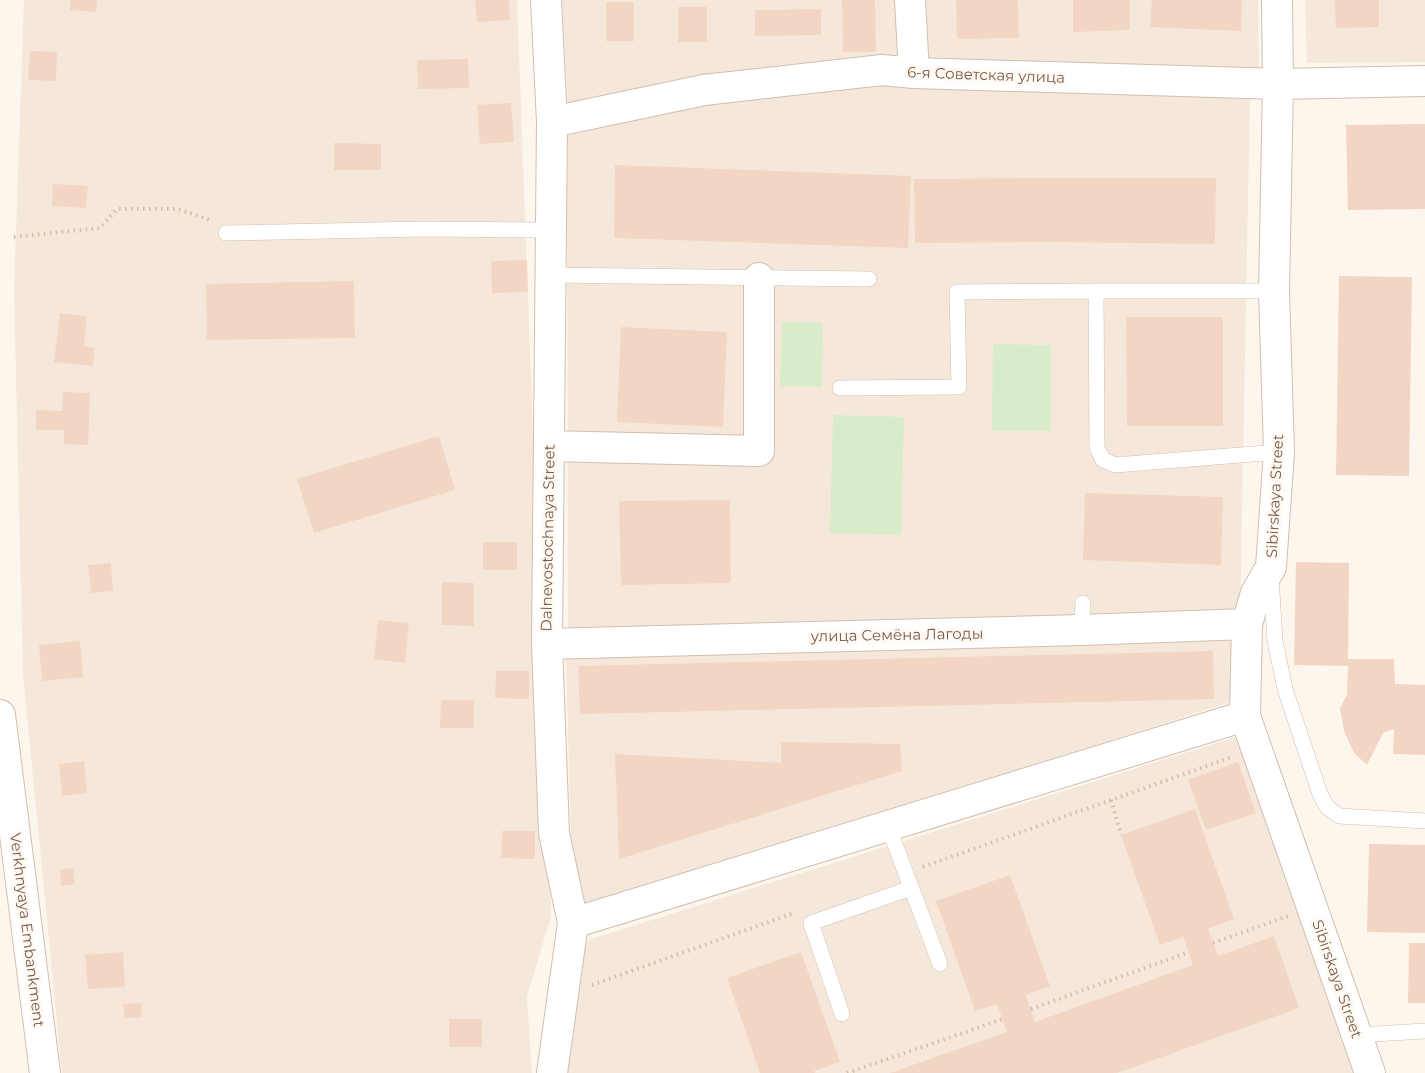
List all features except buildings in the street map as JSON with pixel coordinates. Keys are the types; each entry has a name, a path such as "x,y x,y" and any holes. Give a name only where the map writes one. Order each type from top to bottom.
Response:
{"street":[{"name":"Dalnevostochnaya Street","path":"546,0 552,122 549,230 548,644 554,833 573,923 552,1073"},
{"path":"909,0 914,73"},
{"name":"Sibirskaya Street","path":"1277,0 1278,84 1274,291 1279,452 1271,567 1256,593 1247,624 1245,716 1370,1073"},
{"name":"6-я Советская улица","path":"552,122 704,90 882,70 914,73 1278,84 1425,81"},
{"path":"549,446 759,451 759,278"},
{"name":"улица Семёна Лагоды","path":"548,644 1082,617 1247,624"},
{"name":"Verkhnyaya Embankment","path":"0,715 45,1073"},
{"path":"573,923 1245,716"}],"lane":[{"path":"226,233 422,229 549,230"},
{"path":"550,275 869,279"},
{"path":"1096,291 1097,448 1103,460 1115,465 1279,452"},
{"path":"840,388 958,387 957,292 1274,291"},
{"path":"1271,567 1275,641 1286,689 1320,794 1327,807 1338,816 1425,821"},
{"path":"888,826 940,964"},
{"path":"842,1014 811,922 911,888"},
{"path":"1357,1035 1425,1031"}],"path":[{"path":"14,237 100,228 117,208 178,209 213,221 226,233"},
{"path":"1111,800 1121,836"},
{"path":"1213,943 1276,921"},
{"path":"1031,1009 1189,952"},
{"path":"848,1073 1003,1019"}],"shaded area":[{"path":"24,0 517,0 551,916 527,997 532,1073 62,1073 23,675 14,291"},
{"path":"562,0 1258,0 1259,71 881,64 700,75 568,104"},
{"path":"1305,0 1425,0 1425,62 1307,63"},
{"path":"887,82 1250,98 1240,615 568,629 567,131 711,97"},
{"path":"1238,638 1234,701 585,908 571,838 566,658"},
{"path":"1239,736 1358,1073 568,1073 563,1011 588,940"}],"green space":[{"path":"782,322 823,323 822,387 780,386"},
{"path":"993,344 1051,345 1051,431 992,431"},
{"path":"833,415 904,417 901,535 830,533"}]}
